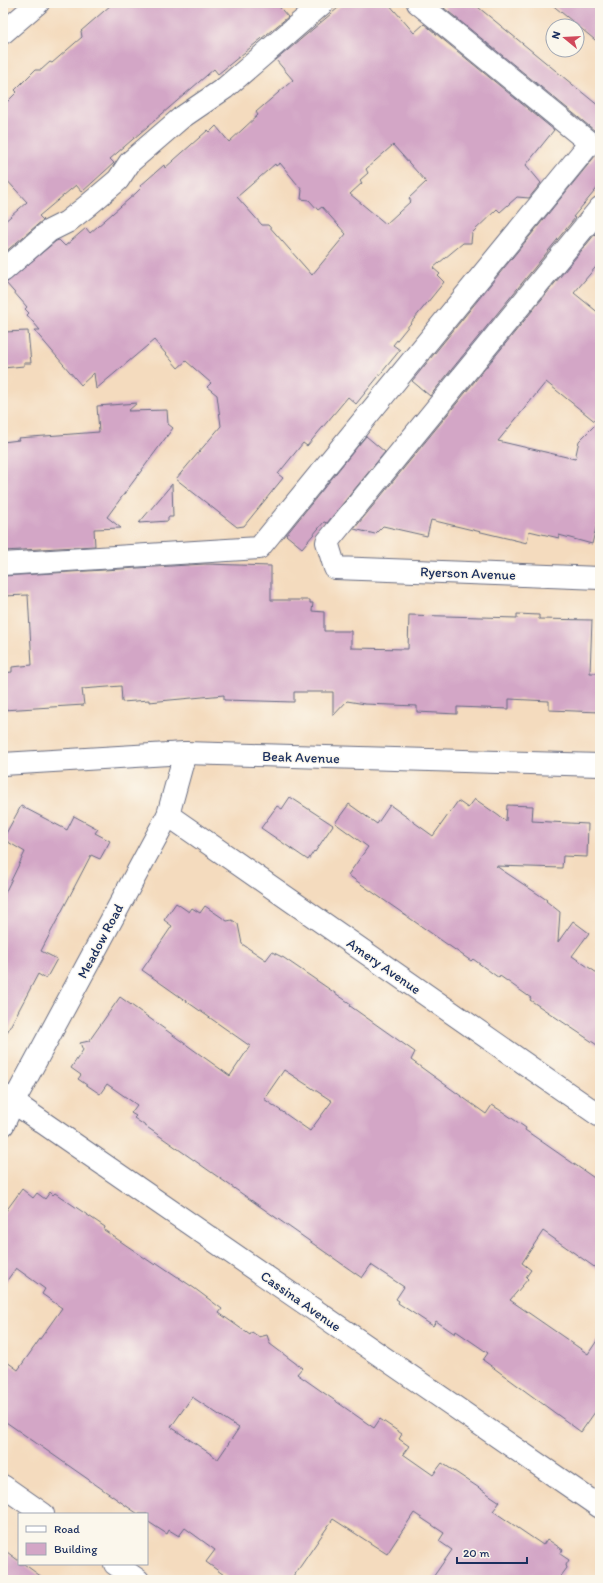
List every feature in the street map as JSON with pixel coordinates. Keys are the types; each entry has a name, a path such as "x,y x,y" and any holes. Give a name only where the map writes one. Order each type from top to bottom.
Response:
{"street":[{"path":"3,33 38,3"},
{"path":"3,272 49,231 67,222 86,207 118,180 130,162 153,142 182,118 225,88 323,3"},
{"path":"3,564 259,548 590,143 418,3"},
{"name":"Ryerson Avenue","path":"600,208 327,542 335,568 600,578"},
{"name":"Beak Avenue","path":"3,764 185,753 600,765"},
{"name":"Meadow Road","path":"3,1125 8,1099 168,815 185,753"},
{"name":"Amery Avenue","path":"168,815 600,1116"},
{"name":"Cassina Avenue","path":"8,1099 600,1506"},
{"path":"3,1486 42,1513"},
{"path":"116,1565 138,1580"}],"building":[{"path":"120,3 276,3 288,17 218,74 214,69 110,159 114,163 82,192 76,185 39,216 43,220 3,254 3,223 27,202 3,176 3,106 17,92 15,90 35,70 41,70 50,62 52,63 82,37 81,31 111,5 118,5"},
{"path":"344,3 388,3 414,33 424,24 554,130 526,165 541,183 529,198 517,197 500,212 497,209 472,233 471,243 463,243 433,268 440,274 438,276 444,282 393,345 400,350 356,404 348,397 307,446 303,443 278,474 283,478 244,526 237,527 176,479 221,426 217,395 207,387 211,383 186,361 178,368 154,340 96,389 94,373 81,385 34,330 40,330 27,315 29,313 25,309 27,307 6,283 56,241 59,240 65,246 86,228 90,233 136,193 142,187 140,186 164,165 165,168 208,130 210,132 216,126 229,142 258,115 256,112 293,80 276,60","holes":["393,145 426,182 409,198 411,201 386,224 350,194 362,183 360,180 368,173 366,169","280,163 302,190 301,199 309,200 318,210 322,207 346,234 312,275 268,225 262,225 237,197 275,164 276,166"]},
{"path":"449,3 473,3 600,107 600,135 444,8"},
{"path":"550,3 600,3 600,44 585,32 585,18 568,18"},
{"path":"600,150 600,185 573,217 575,218 430,396 412,381"},
{"path":"595,234 600,239 600,262 574,293 600,314 600,512 592,544 559,535 559,538 529,531 527,543 431,520 427,536 383,526 375,534 354,529","holes":["546,382 597,423 579,441 575,459 498,441"]},
{"path":"28,331 31,363 24,363 24,366 3,368 3,332"},
{"path":"137,403 128,411 167,410 168,424 173,428 107,517 121,528 94,529 95,546 3,551 3,442 19,440 18,438 99,432 97,406"},
{"path":"366,436 385,452 327,523 324,522 302,548 286,535"},
{"path":"172,484 173,517 168,517 168,521 139,523"},
{"path":"205,564 271,566 271,600 310,600 310,603 313,603 312,611 324,612 324,631 351,631 351,648 408,649 409,615 517,618 517,614 539,615 539,619 592,620 590,673 600,673 600,712 549,710 549,701 509,699 509,709 457,707 457,714 417,712 417,706 365,704 347,701 333,716 333,692 294,692 294,702 224,700 224,695 149,702 149,700 122,702 121,686 82,689 84,705 3,710 3,673 12,672 12,667 32,665 28,595 3,596 3,576"},
{"path":"290,797 333,825 308,860 261,828 277,806 282,809"},
{"path":"475,799 506,821 507,805 533,806 532,821 588,824 587,857 563,856 562,868 496,866 547,900 546,901 560,912 558,942 573,921 589,933 572,956 600,975 600,1047 530,1000 531,998 500,976 499,978 473,959 471,961 348,875 368,847 335,823 349,804 377,824 390,805 433,836 458,801 468,808"},
{"path":"21,806 67,830 74,816 98,829 95,833 110,841 100,859 91,855 41,951 57,959 46,979 38,974 3,1040 3,897 25,852 3,839"},
{"path":"176,903 189,912 192,908 200,913 205,906 227,921 232,920 238,924 242,944 266,960 272,952 284,958 351,1004 350,1006 415,1052 411,1060 486,1114 492,1105 600,1182 600,1271 543,1231 522,1263 531,1270 526,1277 528,1279 510,1300 588,1354 600,1336 600,1405 581,1432 483,1360 488,1353 456,1331 455,1334 436,1321 433,1326 398,1303 399,1301 396,1299 404,1287 371,1265 362,1278 134,1118 136,1116 131,1113 137,1105 107,1084 100,1094 78,1079 81,1075 71,1068 83,1050 80,1043 89,1041 120,997 230,1076 250,1046 142,970 172,926 164,920","holes":["284,1070 332,1101 310,1131 264,1099"]},
{"path":"22,1189 33,1198 37,1193 45,1199 50,1192 53,1195 55,1193 105,1227 104,1230 155,1265 157,1263 194,1288 222,1309 219,1313 250,1335 252,1332 259,1337 267,1335 270,1344 302,1368 297,1374 374,1428 380,1419 402,1434 399,1439 409,1446 403,1454 433,1475 442,1463 500,1502 493,1511 543,1545 547,1539 563,1550 560,1554 569,1560 566,1565 567,1568 558,1580 431,1580 452,1550 439,1541 444,1533 414,1513 387,1554 333,1519 291,1580 231,1580 206,1562 215,1550 185,1528 179,1536 169,1530 167,1534 148,1522 148,1513 137,1513 3,1420 3,1359 18,1370 62,1308 42,1294 45,1289 16,1268 3,1286 3,1215","holes":["192,1397 239,1428 218,1459 171,1427"]},
{"path":"3,1549 18,1560 18,1565 25,1565 46,1580 3,1580"}]}
